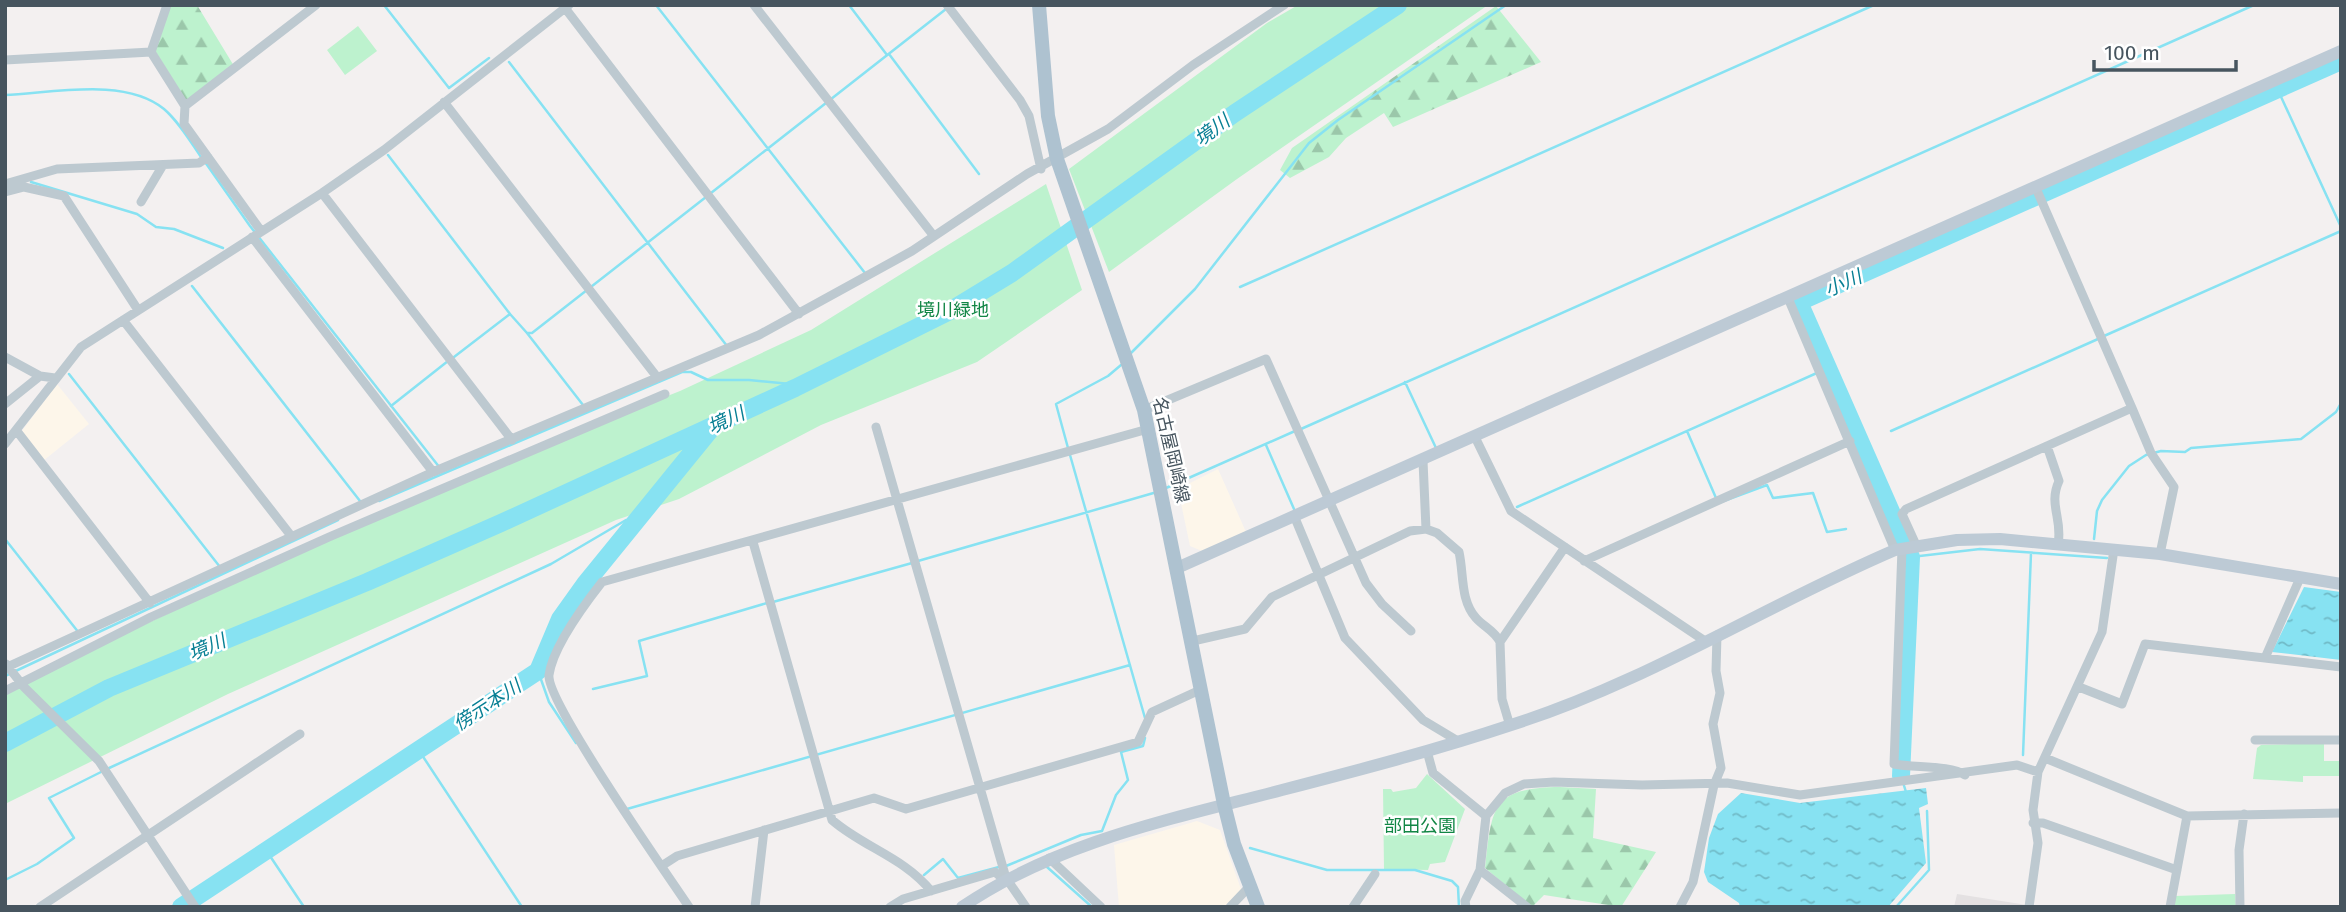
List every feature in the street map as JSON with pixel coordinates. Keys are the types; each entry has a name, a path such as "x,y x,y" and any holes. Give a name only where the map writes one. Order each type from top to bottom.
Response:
{"main road":[{"name":"名古屋岡崎線","path":"1039,5 1048,116 1061,176 1144,410 1224,804 1249,887 1258,907"}],"street":[{"path":"151,52 167,5"},
{"path":"186,106 316,5"},
{"path":"754,5 933,235"},
{"path":"947,5 1020,100 1029,116 1041,169"},
{"path":"195,907 97,759 6,666 150,603 433,472 657,377 715,356 799,314 901,257 1108,130 1193,65 1284,5"},
{"path":"5,444 81,347 261,230 322,194 567,7 799,314"},
{"path":"1177,568 1330,503 2341,51"},
{"path":"5,60 151,52"},
{"path":"151,52 186,106 184,124 261,230"},
{"path":"444,102 657,377"},
{"path":"5,192 57,169 199,163 208,157"},
{"path":"141,202 163,165"},
{"path":"5,184 24,183 64,196 138,310"},
{"path":"2035,187 2151,453 2174,487 2160,554"},
{"path":"322,194 512,440"},
{"path":"252,237 433,472"},
{"path":"1788,298 1850,441 1907,549"},
{"path":"123,320 292,537"},
{"path":"5,357 40,376 55,378"},
{"path":"1144,410 1266,359 1353,557 1370,589 1411,631"},
{"path":"5,404 40,376"},
{"path":"5,691 151,617 329,537 666,394"},
{"path":"1965,775 1955,768 1923,769 1894,764 1907,549 1902,514 1906,509 2132,408"},
{"path":"876,427 981,786 1005,879"},
{"path":"689,907 558,704 549,682 550,672 582,608 602,582 753,542 1148,429"},
{"path":"16,430 150,603"},
{"path":"1475,437 1511,511 1584,561 1711,638"},
{"path":"1584,561 1850,441"},
{"path":"2047,446 2059,481 2053,497 2061,526 2058,544"},
{"path":"1423,461 1426,529"},
{"path":"1295,518 1345,638 1423,719 1458,741"},
{"path":"1193,641 1245,629 1272,597 1410,531 1426,529 1437,533 1459,552 1466,600 1476,618 1497,635 1500,642 1502,699 1510,726"},
{"path":"962,907 1005,879 1049,858 1224,804 1427,751 1556,710 1907,549 1957,540 2058,544 2160,554 2341,584"},
{"path":"753,542 832,820 856,840 920,877 931,891"},
{"path":"1500,642 1565,547"},
{"path":"2032,906 2038,843 2033,823 2038,772 2102,632 2114,549"},
{"path":"2265,659 2300,578"},
{"path":"1680,907 1693,882 1714,785 1721,768 1713,724 1720,693 1711,638"},
{"path":"2079,687 2122,704 2145,644 2341,667"},
{"path":"663,865 677,856 874,798 906,809 1138,741 1152,712 1202,690"},
{"path":"40,907 300,734"},
{"path":"2255,740 2341,740"},
{"path":"1427,751 1433,774 1486,816"},
{"path":"2045,758 2188,816 2341,813"},
{"path":"1464,905 1480,870 1486,816 1506,793 1524,785 1554,782 1727,783 1800,795 1965,775 2017,765 2038,772"},
{"path":"2240,907 2239,850 2244,814"},
{"path":"2170,907 2188,816"},
{"path":"2033,823 2043,823 2177,870"},
{"path":"755,907 764,830"},
{"path":"1049,858 1101,907"},
{"path":"1480,870 1527,907"},
{"path":"890,907 931,891 995,872 1005,879 1026,907"},
{"path":"1353,907 1375,874"},
{"path":"1230,907 1249,887"}],"shaded area":[{"path":"57,384 89,424 43,461 22,431"},
{"path":"1218,469 1246,532 1202,551 1190,546 1178,489"},
{"path":"1197,821 1220,830 1242,892 1228,907 1119,907 1114,845"},
{"path":"1957,894 2027,905 1954,907"}],"green space":[{"path":"170,5 197,5 234,66 187,102 154,49"},
{"path":"1298,5 1488,5 1237,179 1109,272 1069,169 1267,23"},
{"path":"1496,6 1541,62 1393,127 1384,113 1346,138 1329,157 1290,178 1280,170 1292,148"},
{"path":"358,26 377,51 345,75 327,50"},
{"name":"境川緑地","path":"1046,184 1082,290 977,362 821,425 679,499 616,520 228,694 5,804 5,690 436,488 680,391 811,330"},
{"path":"2324,743 2324,761 2341,761 2341,776 2303,776 2303,782 2253,779 2257,748 2261,745"},
{"name":"部田公園","path":"1427,774 1465,809 1445,862 1430,864 1428,870 1384,869 1383,789 1391,789 1393,792 1416,788"},
{"path":"1560,787 1596,789 1593,838 1656,852 1621,907 1544,895 1532,907 1485,868 1490,830 1499,805 1520,792"},
{"path":"2235,894 2236,907 2173,907 2175,896"}],"water":[{"path":"2304,587 2341,592 2341,660 2272,652"},
{"path":"1926,788 1928,804 1919,808 1926,863 1888,907 1740,907 1739,903 1708,882 1704,872 1709,838 1718,814 1741,793 1800,803"}],"waterway":[{"path":"384,5 449,88 489,58"},
{"path":"656,5 865,273"},
{"path":"849,5 887,55"},
{"name":"境川","path":"5,743 109,688 367,582 501,523 795,388 948,312 1012,273 1235,113 1398,5"},
{"path":"1130,354 1195,289 1309,143 1338,120 1506,5"},
{"path":"1240,287 1874,5"},
{"path":"1301,429 2254,5"},
{"path":"711,193 946,9"},
{"path":"889,54 979,174"},
{"name":"小川","path":"1901,776 1911,557 1799,302 2341,61"},
{"path":"509,62 727,346"},
{"path":"2277,88 2341,227"},
{"path":"5,95 88,89 129,93 148,99 164,109 201,157"},
{"path":"388,155 510,314"},
{"path":"205,162 250,226 440,468"},
{"path":"31,182 137,214 156,227 174,229 223,248"},
{"path":"454,357 510,314 527,333 532,333 706,197"},
{"path":"2104,336 2341,231"},
{"path":"192,286 360,501"},
{"path":"527,333 583,405"},
{"path":"1891,431 2098,339"},
{"path":"391,406 448,361"},
{"path":"1068,448 1056,404 1108,376 1121,365"},
{"path":"1517,507 1828,368"},
{"path":"379,501 682,372 691,372 708,380 749,380 801,385"},
{"path":"69,374 220,567"},
{"path":"1405,382 1436,448"},
{"path":"2094,539 2097,511 2102,500 2129,466 2146,455 2161,451 2185,452 2191,448 2301,439 2336,412 2341,403"},
{"name":"傍示本川","path":"181,907 538,671 560,619 585,584 711,429"},
{"path":"1166,488 1295,431"},
{"path":"1687,431 1716,498"},
{"path":"1266,445 1294,509"},
{"path":"1070,455 1145,718"},
{"path":"1721,502 1767,485 1773,498 1813,493 1827,532 1846,529"},
{"path":"918,561 1157,492"},
{"path":"5,676 338,520"},
{"path":"107,769 551,564 626,520 634,523"},
{"path":"5,539 79,633"},
{"path":"1911,557 1980,549 2107,558"},
{"path":"2023,755 2031,553"},
{"path":"773,602 912,563"},
{"path":"593,689 647,676 639,641 767,603"},
{"path":"627,809 1130,665"},
{"path":"538,671 549,702 576,743"},
{"path":"1006,866 1081,835 1102,831 1116,795 1128,780 1121,752 1143,746 1145,738"},
{"path":"418,749 522,907"},
{"path":"5,880 37,864 74,838 49,798 101,772"},
{"path":"1901,776 1906,792"},
{"path":"1896,907 1929,870 1927,811"},
{"path":"1250,848 1327,870 1415,870 1452,881 1458,887 1459,907"},
{"path":"266,850 304,907"},
{"path":"924,875 943,859 958,878 999,867"},
{"path":"1047,867 1092,907"}]}
